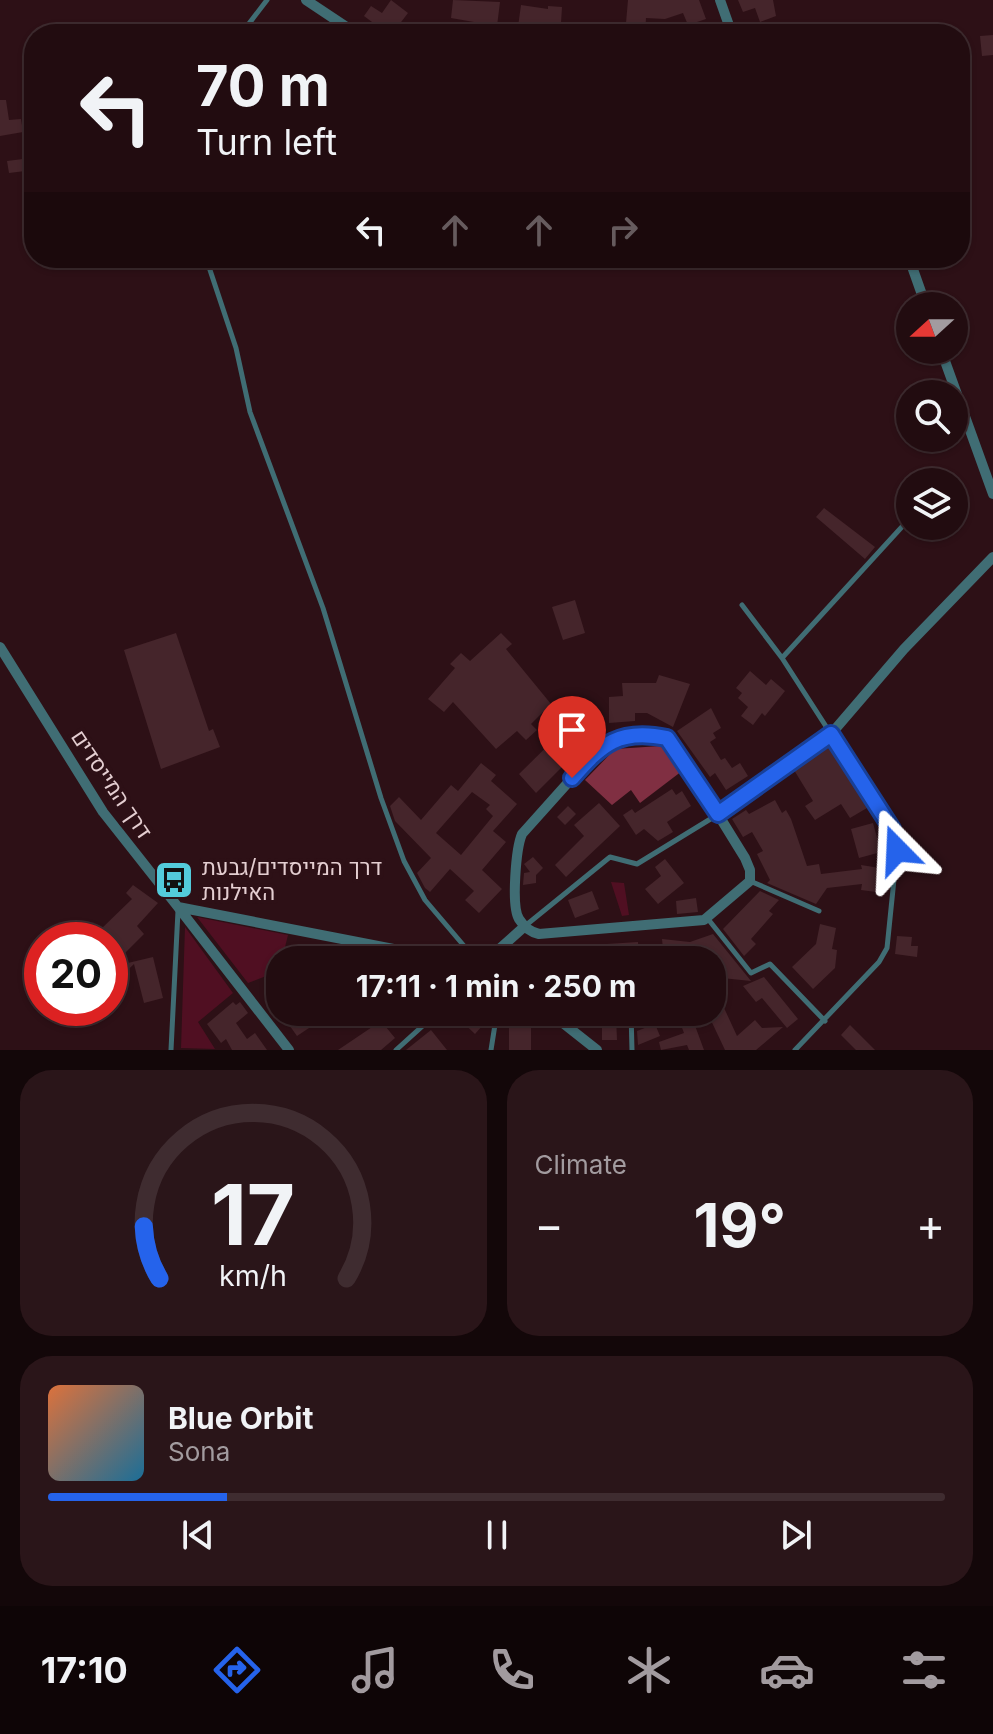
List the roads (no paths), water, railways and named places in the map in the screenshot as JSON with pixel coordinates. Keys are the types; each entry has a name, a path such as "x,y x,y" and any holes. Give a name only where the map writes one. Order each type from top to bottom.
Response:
{"street":[{"path":"306,0 342,24"},
{"path":"720,0 728,24"},
{"path":"913,268 921,292"},
{"path":"946,364 993,494"},
{"path":"718,814 831,734 904,649 993,557"},
{"name":"דרך המייסדים","path":"0,647 103,812 289,1050"},
{"path":"623,736 667,738 718,814 745,858 750,881 707,918 539,934 525,926 516,914 519,842 606,743 623,736"},
{"path":"178,907 378,946"},
{"path":"503,946 525,926"},
{"path":"567,1026 597,1050"}],"lane":[{"path":"249,24 267,0"},
{"path":"209,268 236,348 250,412 323,608 385,811 415,885 465,946"},
{"path":"782,658 896,533"},
{"path":"742,605 782,658 892,829 897,850 887,948 879,962 795,1050"},
{"path":"525,926 610,857 637,864 718,814"},
{"path":"750,881 819,911"},
{"path":"171,1050 178,907"},
{"path":"707,918 751,973 770,964 825,1021"},
{"path":"396,1050 423,1026"},
{"path":"491,1050 495,1026"},
{"path":"631,1026 632,1050"}],"place":[{"name":"דרך המייסדים/גבעת האילנות","path":"174,880"}]}
